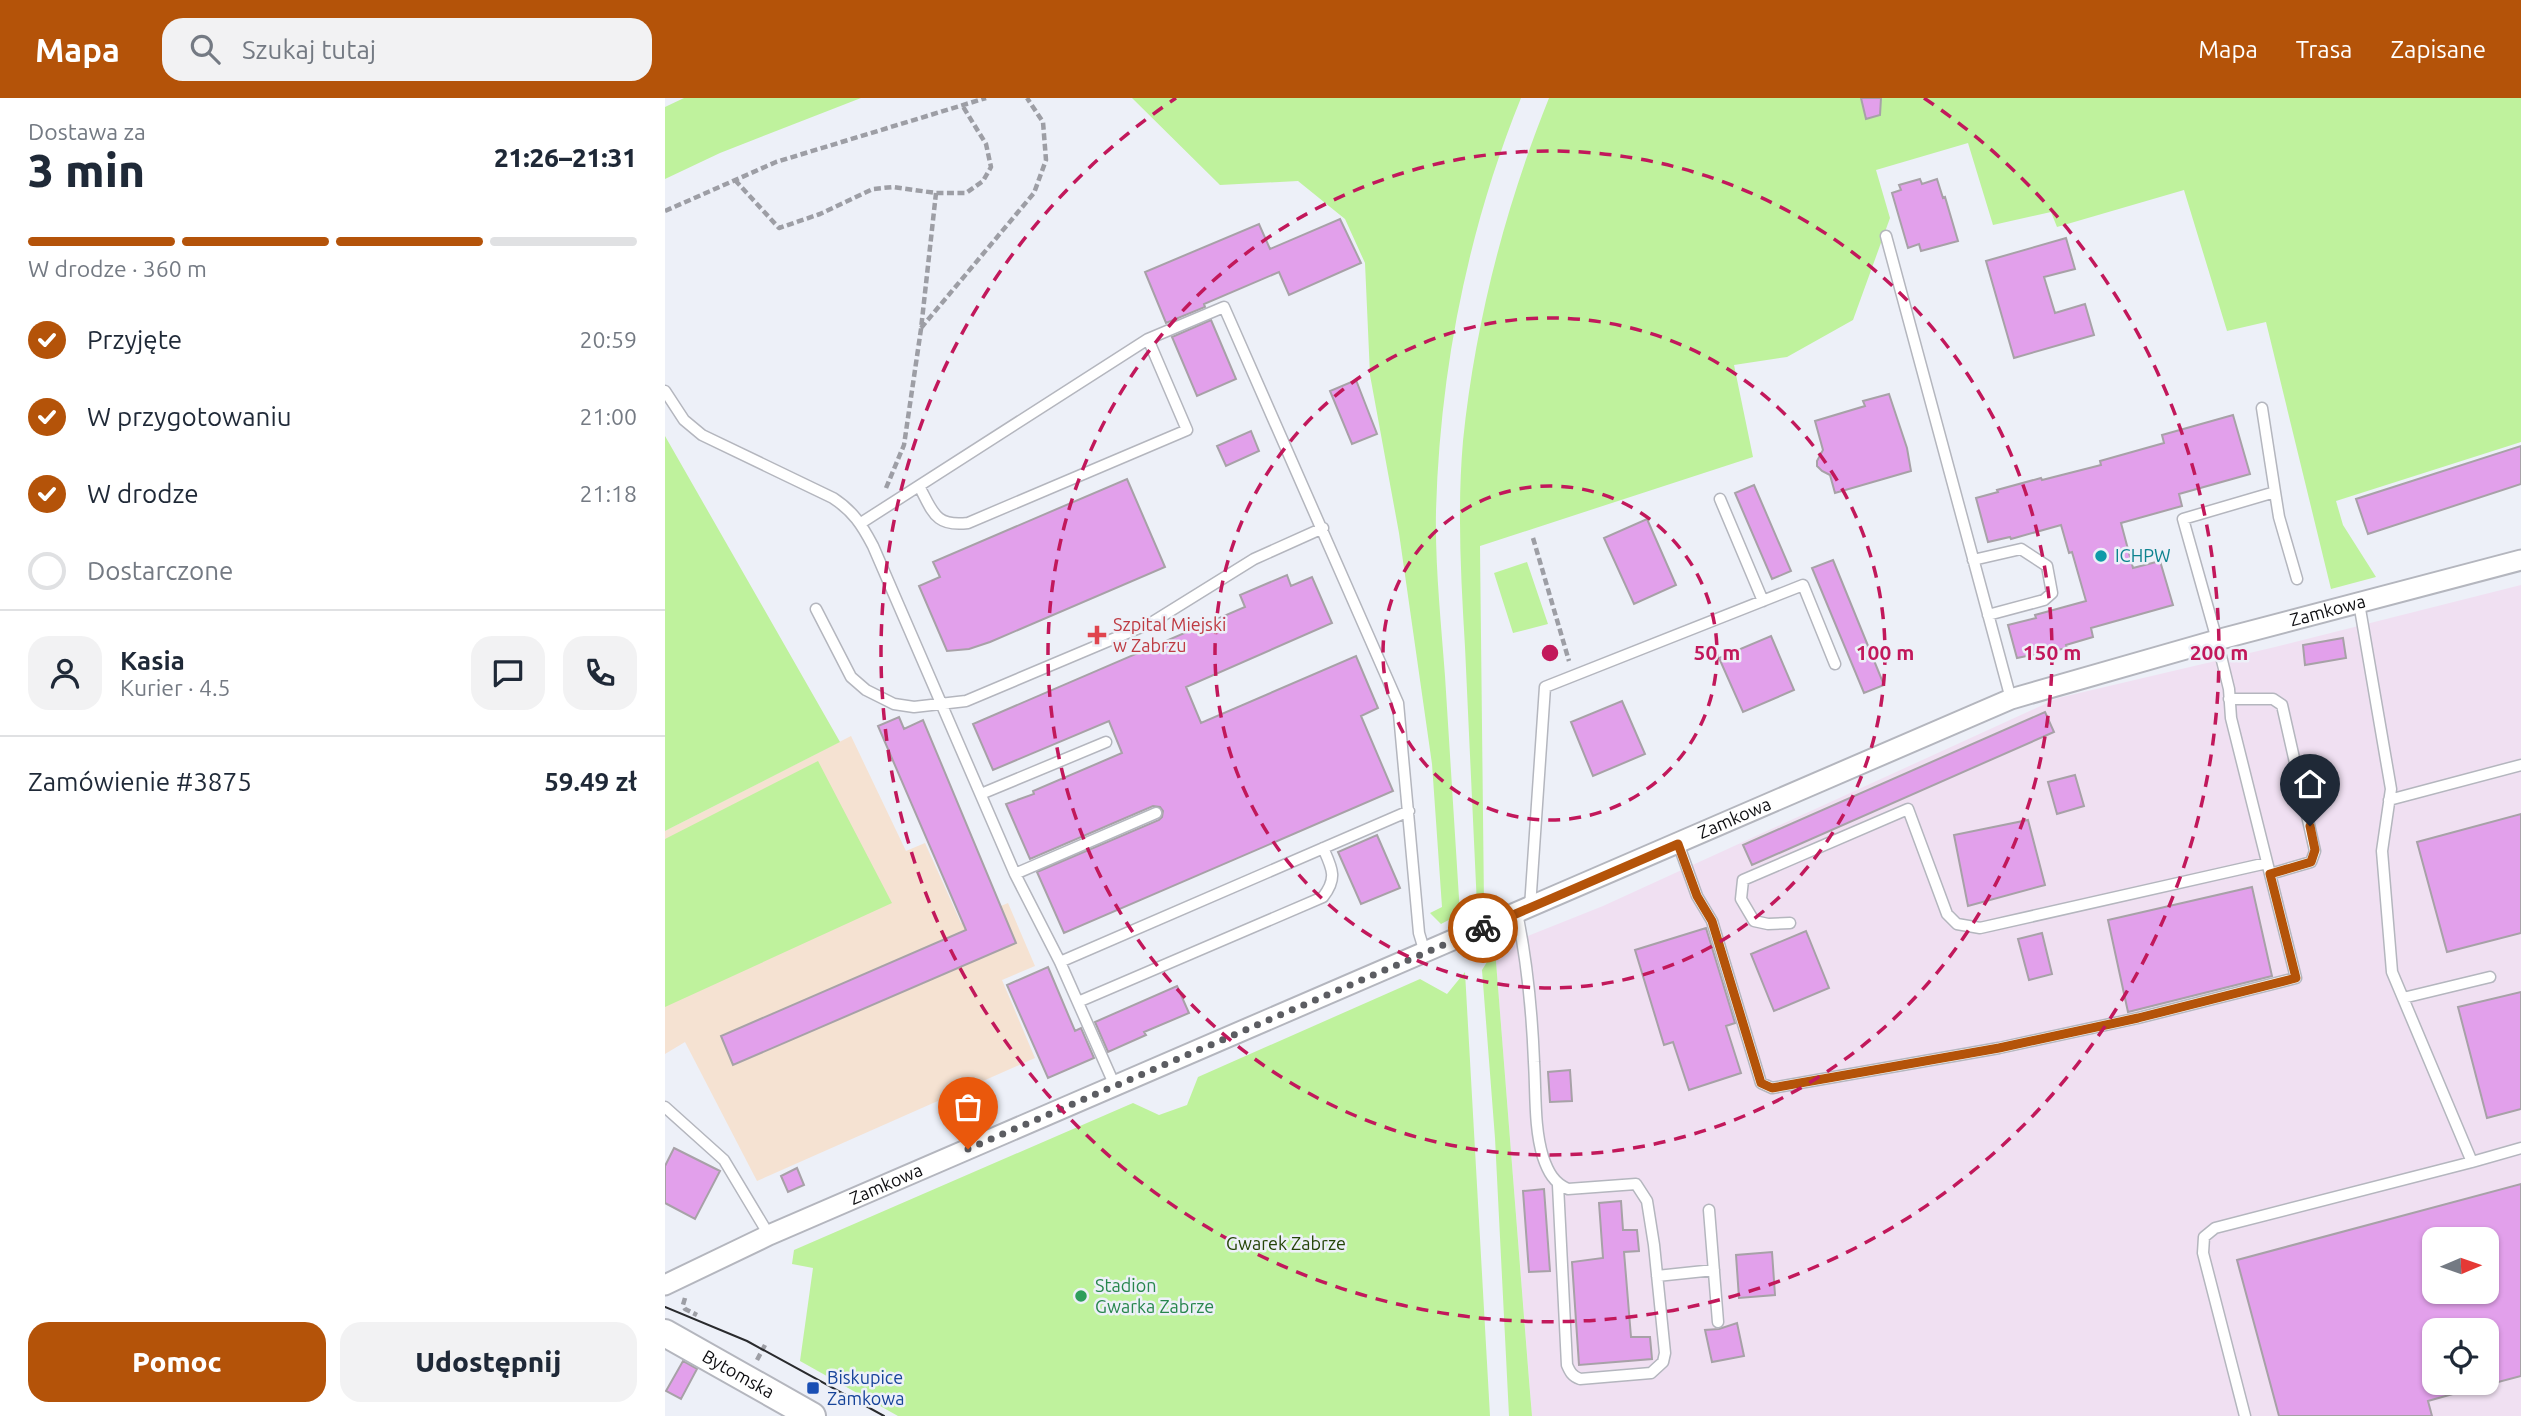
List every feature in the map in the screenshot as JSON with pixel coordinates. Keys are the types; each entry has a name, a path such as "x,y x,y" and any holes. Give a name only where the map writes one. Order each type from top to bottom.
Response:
{"street":[{"name":"Zamkowa","path":"665,1285 769,1235 2011,699 2217,640 2521,559"},
{"name":"Bytomska","path":"665,1333 812,1416"}],"lane":[{"path":"1886,236 2011,699"},
{"path":"861,523 1148,339 1224,307 1398,703 1419,933 1425,953"},
{"path":"919,486 935,515 943,522 953,525 968,523 1187,430 1148,339"},
{"path":"665,391 684,420 702,435 833,498 850,509 861,523 1015,874 1060,962 1115,1086"},
{"path":"2262,408 2279,517 2297,579"},
{"path":"1678,844 1697,896 1712,921 1761,1083 1772,1088 2011,1045 2138,1018 2296,978 2231,718 2217,640 2183,519 2274,492"},
{"path":"1720,499 1763,601"},
{"path":"816,608 851,677 866,690 894,704 914,707 966,701 1151,623 1254,559 1323,528"},
{"path":"1973,560 2021,549 2047,566 2052,593 2045,600 1988,615"},
{"path":"1558,1185 1568,1189 1636,1184 1647,1201 1665,1353 1663,1362 1651,1373 1573,1377 1567,1365 1558,1185 1551,1175 1540,1146 1522,938 1545,687 1803,585 1835,664"},
{"path":"2359,603 2391,789 2382,851 2392,972 2472,1162"},
{"path":"2229,699 2273,699 2282,705 2315,850 2311,862 2270,874"},
{"path":"981,794 1106,742"},
{"path":"2389,800 2521,765"},
{"path":"1790,923 1767,924 1754,921 1741,899 1743,880 1908,809 1947,914 1958,924 1980,928 2267,863"},
{"path":"1060,962 1409,811"},
{"path":"1015,874 1156,813"},
{"path":"1078,1002 1323,897 1331,887 1332,877 1323,848"},
{"path":"2403,998 2490,977"},
{"path":"665,1107 724,1160 769,1235"},
{"path":"2245,1416 2203,1253 2204,1237 2215,1228 2521,1148"},
{"path":"1709,1210 1718,1322"},
{"path":"1657,1276 1714,1270"}],"path":[{"path":"665,211 776,162 986,98"},
{"path":"921,329 1034,193 1046,160 1043,122 1027,98"},
{"path":"735,180 779,228 820,214 873,189 893,187 936,193 966,192 983,181 991,167 986,144 962,105"},
{"path":"886,488 904,445 921,329 936,193"},
{"path":"1533,538 1573,676"}],"shaded area":[{"path":"2521,585 2521,1416 1532,1416 1495,949 1603,906 2058,698"},
{"path":"851,736 906,851 925,843 961,923 1008,903 1035,966 1002,980 1035,1058 757,1181 685,1042 665,1054 665,831"}],"green space":[{"path":"684,98 861,98 720,153 665,179 665,107"},
{"path":"1132,98 1521,98 1502,148 1472,249 1460,300 1444,405 1436,511 1436,552 1460,914 1441,924 1430,913 1442,907 1432,764 1399,533 1370,375 1365,263 1345,219 1298,181 1220,185"},
{"path":"1549,98 2521,98 2521,442 2336,501 2343,525 2376,577 2331,589 2266,322 2227,331 2184,190 2057,227 2051,212 1993,225 1968,143 1876,170 1890,218 1853,320 1787,357 1734,365 1753,457 1480,546 1484,904 1477,906 1461,570 1460,492 1463,441 1475,353 1494,266 1519,181"},
{"path":"665,436 840,742 665,831"},
{"path":"1527,562 1548,624 1513,633 1494,573"},
{"path":"818,761 892,903 665,1007 665,839"},
{"path":"1495,949 1532,1416 1509,1416 1495,1138 1482,970"},
{"name":"Gwarek Zabrze","path":"1465,972 1490,1416 898,1416 800,1361 813,1268 792,1264 794,1250 1133,1103 1159,1115 1187,1105 1198,1077 1420,979 1447,994"}],"building":[{"path":"1861,98 1881,98 1880,115 1866,119"},
{"path":"1920,179 1922,184 1937,179 1958,241 1921,251 1919,244 1908,248 1892,193 1901,190 1899,185"},
{"path":"1340,219 1361,263 1289,295 1279,272 1166,323 1145,272 1259,224 1270,249"},
{"path":"2066,238 2075,269 2044,277 2055,313 2085,304 2094,335 2014,358 1986,261"},
{"path":"1211,320 1236,379 1197,396 1172,337"},
{"path":"1356,380 1377,434 1352,444 1330,391"},
{"path":"1889,394 1907,448 1911,471 1835,493 1830,475 1817,466 1823,450 1815,421 1865,406 1863,401"},
{"path":"2233,415 2250,474 2179,494 2182,506 2121,523 2133,568 2160,561 2173,605 2091,628 2093,637 2066,645 2067,648 2017,658 2008,625 2086,601 2061,525 2011,539 2010,537 1988,542 1976,498 2041,478 2042,480 2101,465 2100,461 2164,443 2162,435"},
{"path":"1251,431 1259,451 1226,466 1217,446"},
{"path":"2521,446 2521,484 2368,534 2356,499"},
{"path":"1127,479 1165,567 990,642 969,649 947,651 919,586 940,577 933,562"},
{"path":"1754,485 1791,571 1772,579 1735,493"},
{"path":"1647,519 1676,585 1634,604 1604,538"},
{"path":"1833,560 1884,685 1864,693 1812,568"},
{"path":"1287,575 1291,586 1312,577 1332,623 1186,687 1201,723 1356,656 1378,708 1361,716 1393,791 1064,933 1037,872 1159,820 1163,811 1160,807 1153,806 1030,859 1006,804 1034,794 1033,791 1122,753 1109,721 993,770 973,724 1245,607 1240,595"},
{"path":"1771,636 1794,690 1743,712 1719,658"},
{"path":"2343,638 2346,658 2305,665 2303,645"},
{"path":"1622,701 1645,754 1593,776 1571,722"},
{"path":"2045,712 2054,732 1752,865 1743,845"},
{"path":"899,717 904,729 923,720 1016,943 733,1065 721,1036 966,930 878,726"},
{"path":"2075,775 2084,806 2057,814 2048,782"},
{"path":"2521,814 2521,933 2447,952 2417,842"},
{"path":"2028,820 2045,885 1968,906 1954,835"},
{"path":"1377,835 1400,888 1361,904 1338,852"},
{"path":"2252,887 2272,976 2128,1012 2108,920"},
{"path":"1706,928 1735,1023 1726,1026 1741,1073 1689,1090 1673,1042 1664,1045 1635,950"},
{"path":"1806,931 1829,988 1774,1011 1751,954"},
{"path":"2042,933 2052,974 2029,980 2018,939"},
{"path":"1048,967 1075,1031 1081,1028 1094,1058 1048,1078 1007,985"},
{"path":"1177,986 1189,1013 1144,1032 1146,1035 1108,1052 1095,1022"},
{"path":"2521,992 2521,1109 2487,1118 2458,1007"},
{"path":"1570,1070 1572,1101 1550,1102 1548,1072"},
{"path":"674,1148 720,1171 695,1219 665,1203 665,1166"},
{"path":"797,1168 804,1185 788,1192 781,1176"},
{"path":"2521,1184 2521,1376 2499,1382 2499,1318 2422,1318 2422,1395 2449,1395 2428,1401 2432,1416 2279,1416 2237,1260"},
{"path":"1544,1189 1550,1271 1529,1272 1523,1191"},
{"path":"1621,1201 1623,1230 1637,1230 1639,1251 1624,1252 1631,1337 1650,1337 1652,1359 1579,1365 1572,1262 1603,1258 1599,1203"},
{"path":"1772,1252 1775,1295 1739,1298 1736,1255"},
{"path":"1737,1323 1744,1356 1712,1362 1705,1330"},
{"path":"683,1361 697,1369 681,1399 666,1391"}],"tram line":[{"path":"665,1307 747,1341 884,1416"}],"way so far":[{"path":"968,1149 1483,928"}],"place":[{"name":"ICHPW","path":"2101,556"},
{"name":"Szpital Miejski w Zabrzu","path":"1097,635"},
{"name":"Stadion Gwarka Zabrze","path":"1081,1296"},
{"name":"Biskupice Zamkowa","path":"813,1388"}],"route":[{"path":"1483,928 1678,844 1697,896 1712,921 1761,1083 1772,1088 1999,1048 2138,1018 2296,978 2270,874 2311,862 2315,850 2310,826"}]}
